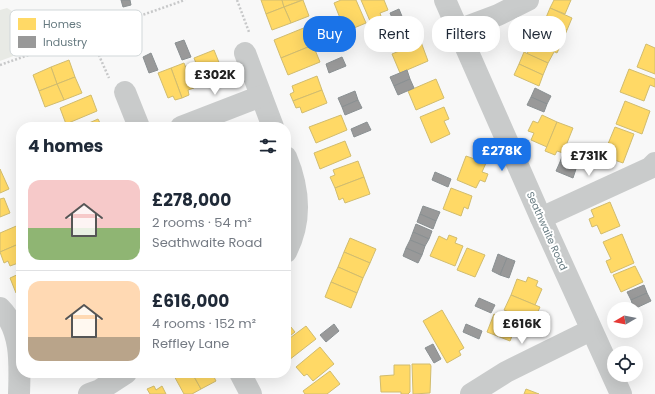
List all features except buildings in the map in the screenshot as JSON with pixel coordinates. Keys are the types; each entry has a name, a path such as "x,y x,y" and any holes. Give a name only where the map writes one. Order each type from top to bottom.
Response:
{"street":[{"name":"Seathwaite Road","path":"445,0 452,16"},
{"path":"495,16 528,0"},
{"name":"Seathwaite Road","path":"468,52 621,394"},
{"path":"245,53 271,122"},
{"path":"124,92 137,122"},
{"path":"194,122 261,96"},
{"path":"541,218 650,168 655,163"},
{"path":"291,172 297,190 298,211 291,243"},
{"path":"0,308 7,314 16,332"},
{"path":"471,394 506,372 591,330"},
{"path":"19,394 20,378"},
{"path":"89,394 100,390 118,378"},
{"path":"243,378 252,394"}],"path":[{"path":"142,15 185,0"},
{"path":"236,0 254,45 245,53"},
{"path":"0,65 25,56"},
{"path":"100,56 114,91 124,92"}],"shaded area":[{"path":"7,8 10,10 10,56 13,56 0,61 0,10"}]}
